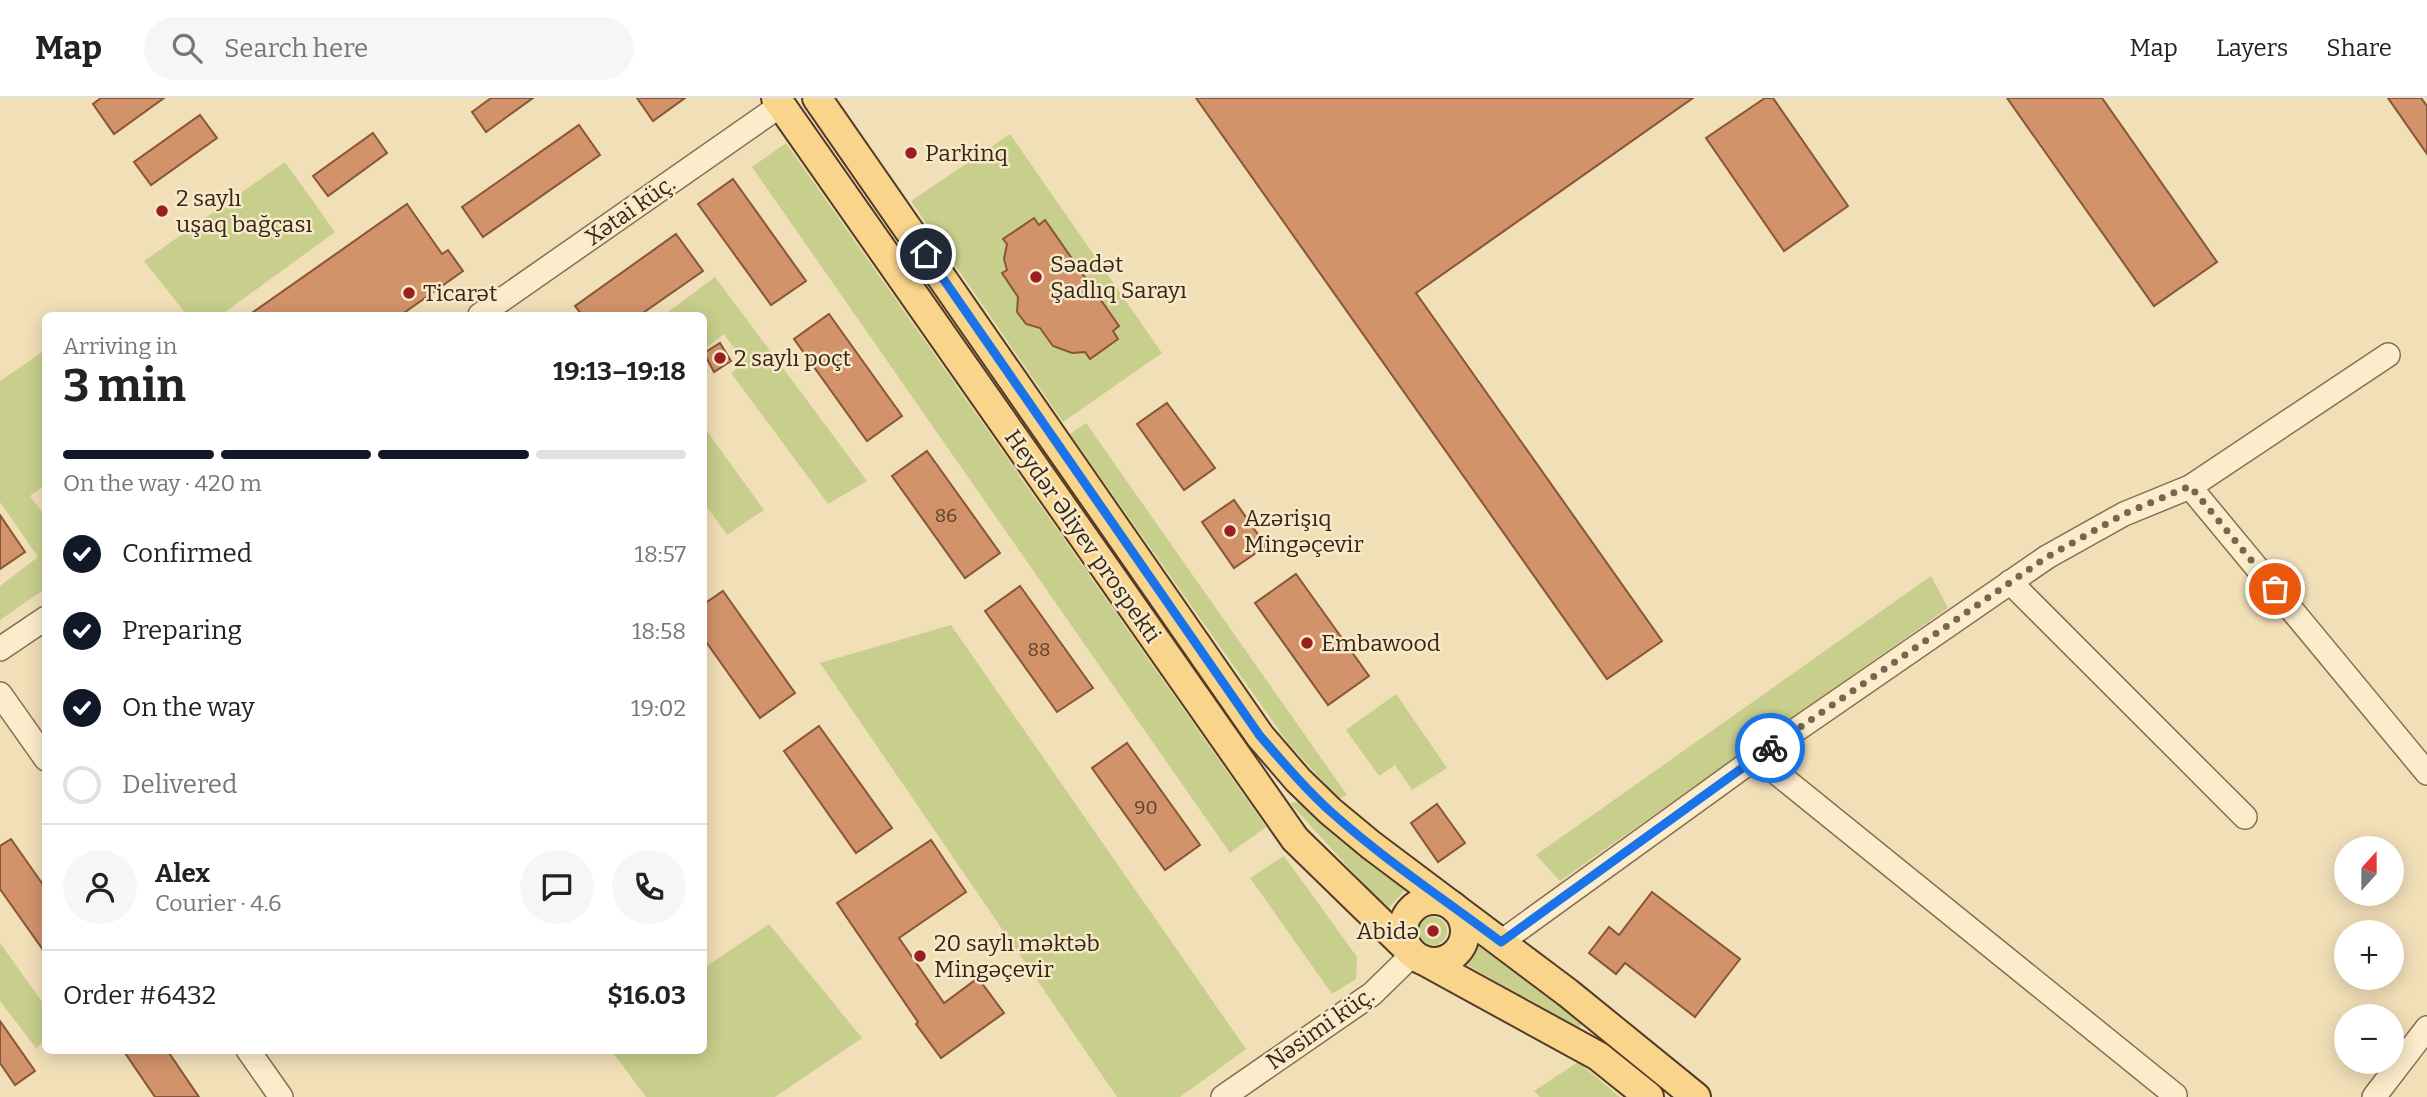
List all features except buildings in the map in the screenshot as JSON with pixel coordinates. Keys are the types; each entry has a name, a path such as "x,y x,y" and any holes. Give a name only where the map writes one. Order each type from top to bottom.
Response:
{"main road":[{"name":"Heydər Əliyev prospekti","path":"817,98 1260,736 1298,780 1371,845 1501,942 1696,1097"},
{"name":"Heydər Əliyev prospekti","path":"778,101 1295,839 1417,957 1598,1056 1649,1097"},
{"path":"1433,899 1452,905 1464,922 1465,932 1458,950 1441,961 1417,957 1403,937 1402,926 1412,907 1433,899"}],"street":[{"name":"Xətai küç.","path":"484,312 778,101"},
{"path":"1501,942 1757,757 2047,557 2124,514 2190,486 2388,355"},
{"path":"2190,486 2427,773"},
{"path":"2010,582 2245,817"},
{"path":"0,649 42,621"},
{"path":"0,694 42,753"},
{"path":"1757,757 2175,1096"},
{"name":"Nəsimi küç.","path":"1223,1097 1372,994 1417,957"},
{"path":"2374,1097 2427,1028"},
{"path":"251,1054 281,1097"}],"green space":[{"name":"Səadət Şadlıq Sarayı","path":"1010,134 1162,353 1063,422 911,201"},
{"path":"786,143 1266,827 1230,853 752,167"},
{"path":"285,162 335,232 225,312 185,312 144,261"},
{"path":"715,277 867,481 828,504 731,373 744,362 724,334 707,348 707,312 668,312"},
{"path":"42,352 42,487 30,496 42,512 42,591 0,620 0,586 38,557 0,502 0,381"},
{"path":"1086,423 1347,795 1339,799 1288,743 1070,434"},
{"path":"707,431 764,510 727,535 707,507"},
{"path":"1931,576 1948,608 1560,881 1536,855"},
{"path":"951,625 1246,1049 1180,1097 1117,1097 820,663"},
{"path":"1396,694 1447,768 1412,790 1395,765 1379,776 1346,730"},
{"path":"1297,802 1405,890 1387,910 1290,803"},
{"path":"1284,856 1357,957 1356,979 1332,994 1250,878"},
{"path":"1433,917 1443,921 1447,931 1443,941 1433,945 1423,941 1419,931 1423,921"},
{"path":"769,924 862,1038 775,1097 646,1097 614,1054 707,1054 707,966"},
{"path":"0,943 42,1002 42,1043 36,1048 0,1001"},
{"path":"1478,946 1583,1024 1579,1028 1467,965"},
{"path":"1578,1062 1620,1097 1540,1097 1534,1091"}],"way so far":[{"path":"1770,748 2047,557 2124,514 2190,486 2275,589"}],"place":[{"name":"Parkinq","path":"911,153"},
{"name":"2 saylı uşaq bağçası","path":"162,211"},
{"name":"Səadət Şadlıq Sarayı","path":"1036,277"},
{"name":"Ticarət","path":"409,293"},
{"name":"2 saylı poçt","path":"720,358"},
{"name":"Azərişıq Mingəçevir","path":"1230,531"},
{"name":"Embawood","path":"1307,643"},
{"name":"Abidə","path":"1433,931"},
{"name":"20 saylı məktəb Mingəçevir","path":"920,956"}],"route":[{"path":"926,254 1260,736 1298,780 1330,811 1501,942 1770,748"}]}
